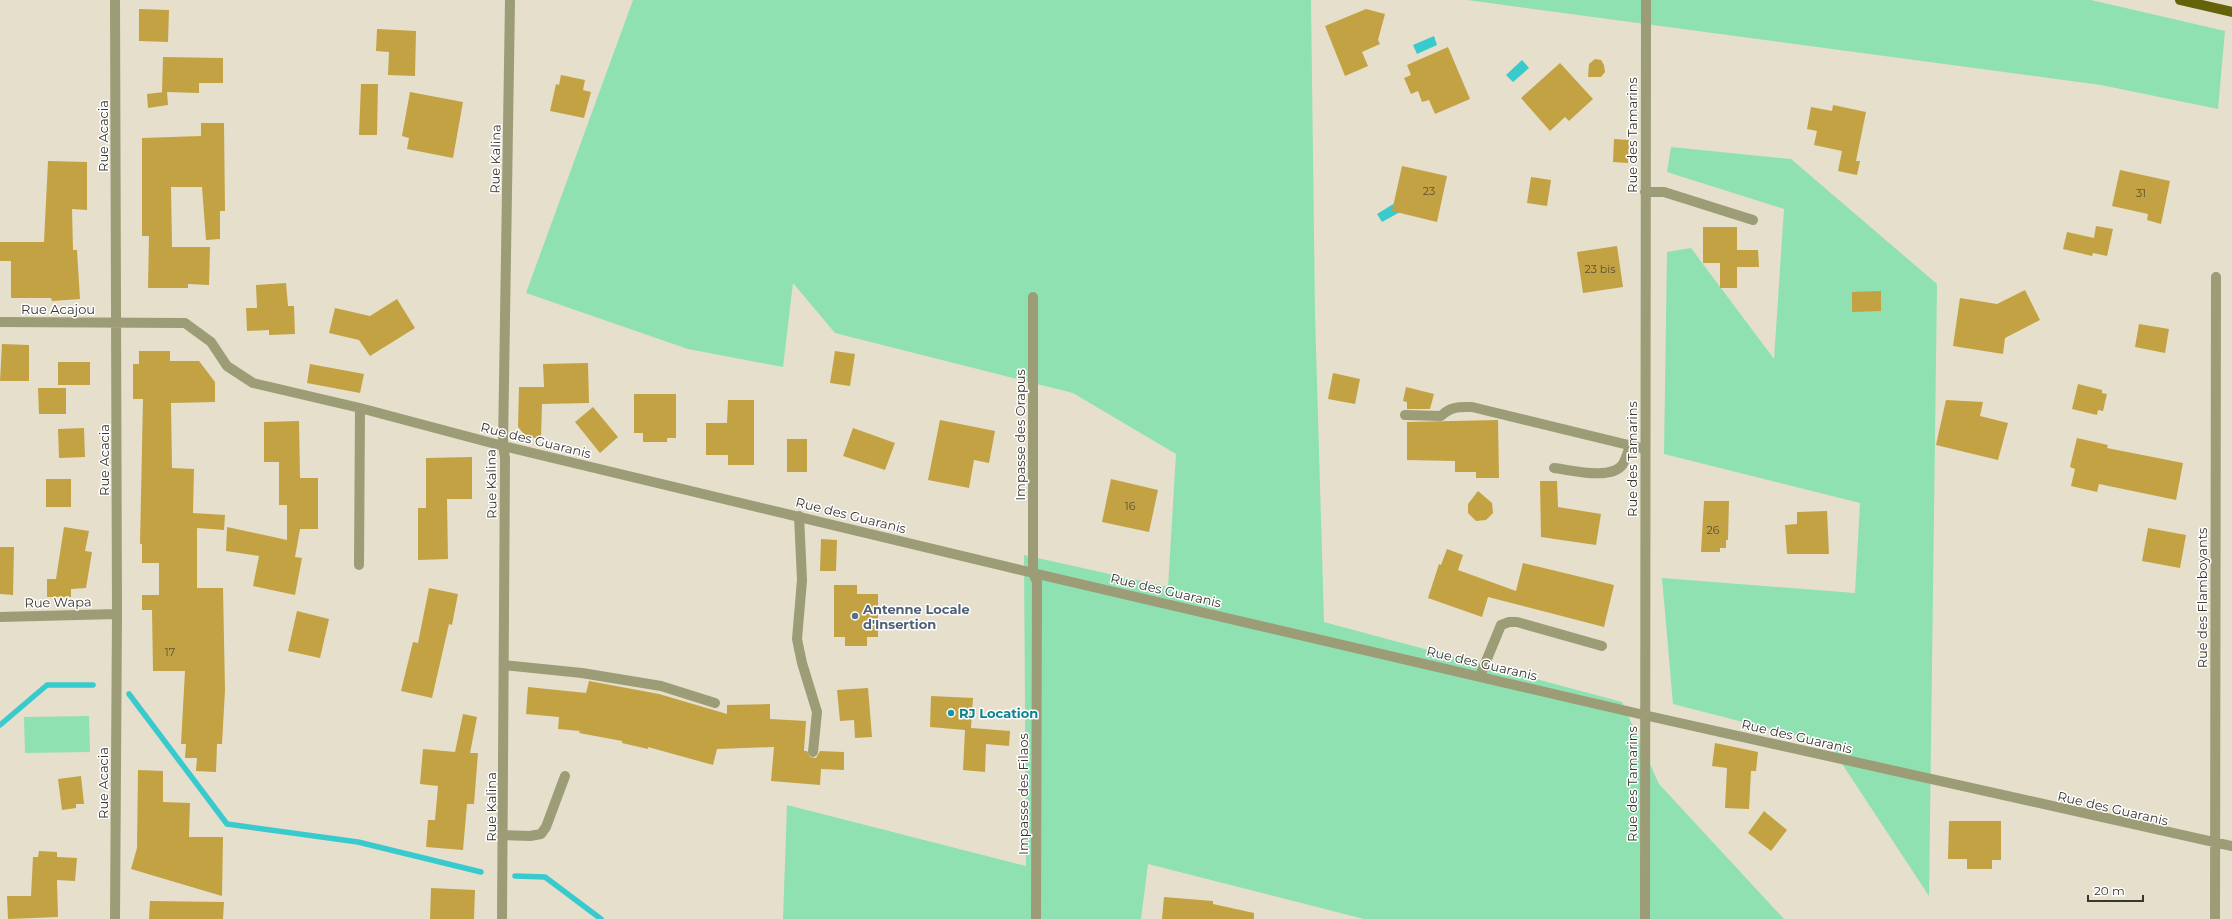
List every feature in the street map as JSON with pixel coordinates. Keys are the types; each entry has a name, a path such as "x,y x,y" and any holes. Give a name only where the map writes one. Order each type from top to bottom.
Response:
{"main road":[{"path":"2180,0 2232,12"}],"street":[{"name":"Rue Acacia","path":"115,0 117,323 115,919"},
{"name":"Rue Kalina","path":"502,919 504,835 505,458 503,446 510,0"},
{"name":"Rue des Tamarins","path":"1645,919 1644,715 1646,0"},
{"path":"1645,192 1664,192 1753,220"},
{"name":"Rue des Flamboyants","path":"2215,919 2216,277"},
{"name":"Impasse des Orapus","path":"1034,297 1034,573"},
{"name":"Rue Acajou","path":"0,322 117,323"},
{"name":"Rue des Guaranis","path":"117,323 185,323 211,342 227,366 253,383 360,408 503,446 1034,573 1644,715 2215,844 2232,846"},
{"path":"1406,415 1441,416 1449,409 1458,406 1472,407 1645,450"},
{"path":"358,565 360,408"},
{"path":"1554,468 1600,474 1622,465 1630,446"},
{"path":"799,516 802,580 797,639 802,663 817,712 813,752"},
{"name":"Impasse des Filaos","path":"1034,573 1037,582 1036,919"},
{"name":"Rue Wapa","path":"0,617 117,614"},
{"path":"1480,676 1501,625 1509,622 1517,622 1602,646"},
{"path":"504,665 582,672 645,683 715,702"},
{"path":"504,835 541,834 546,827 565,776"}],"green space":[{"path":"633,0 1311,0 1315,314 1324,622 1622,702 1659,784 1784,919 1364,919 1148,864 1141,919 783,919 787,805 1026,866 1024,555 1168,587 1176,454 1073,393 835,333 793,283 783,367 688,349 526,293"},
{"path":"1467,0 2091,0 2225,31 2218,109 2101,85"},
{"path":"1671,147 1791,159 1937,284 1929,896 1829,744 1673,704 1662,578 1855,593 1860,503 1664,454 1667,252 1691,248 1774,359 1784,209 1667,172"},
{"path":"89,716 90,752 25,753 24,717"}],"water":[{"path":"1434,36 1437,45 1417,54 1413,45"},
{"path":"1522,60 1529,68 1513,82 1506,75"},
{"path":"1395,203 1400,212 1382,222 1377,214"}],"building":[{"path":"139,9 169,10 168,42 139,41"},
{"path":"1366,9 1385,14 1378,40 1380,44 1362,52 1368,66 1345,76 1325,26"},
{"path":"377,29 416,31 415,76 388,75 389,52 376,51"},
{"path":"1448,47 1470,99 1435,114 1429,100 1422,102 1418,91 1411,94 1404,78 1411,75 1407,65"},
{"path":"163,57 223,58 223,83 199,83 199,93 167,92 168,105 148,108 147,94 164,92 162,92"},
{"path":"1595,59 1601,60 1604,65 1605,72 1601,77 1588,77 1589,64"},
{"path":"1560,63 1593,99 1569,121 1565,117 1550,131 1521,98"},
{"path":"561,75 585,80 583,90 591,92 584,118 550,111 556,84 559,85"},
{"path":"361,84 378,84 377,135 359,135"},
{"path":"410,92 463,102 453,158 407,149 409,138 402,136"},
{"path":"1833,105 1866,112 1856,161 1860,161 1857,175 1838,171 1842,151 1814,145 1817,131 1807,129 1811,107 1832,111"},
{"path":"201,123 224,123 225,211 220,211 220,239 206,240 202,187 171,187 172,247 210,247 209,285 188,284 188,288 148,288 149,236 142,236 142,138 201,136"},
{"path":"1614,139 1629,140 1628,163 1613,162"},
{"path":"48,161 87,162 87,210 72,209 73,250 77,250 80,299 52,301 51,298 11,298 11,261 0,261 0,242 44,242"},
{"path":"1402,166 1447,176 1437,222 1392,211"},
{"path":"2120,170 2170,181 2161,224 2147,220 2148,214 2112,206"},
{"path":"1531,177 1551,180 1547,206 1527,203"},
{"path":"2096,226 2113,229 2107,256 2093,253 2092,256 2063,249 2067,232 2094,238"},
{"path":"1703,227 1737,227 1737,250 1758,250 1759,267 1737,267 1737,288 1720,288 1720,263 1703,263"},
{"path":"1617,246 1623,287 1583,293 1577,252"},
{"path":"286,283 288,306 294,306 295,334 269,335 269,330 247,331 246,308 257,308 256,285"},
{"path":"2025,290 2040,320 2005,338 2003,354 1953,346 1960,298 1997,304"},
{"path":"1881,291 1881,311 1852,312 1852,292"},
{"path":"397,299 415,328 370,356 359,340 329,333 335,308 370,316"},
{"path":"2139,324 2169,329 2165,353 2135,347"},
{"path":"2,344 29,345 29,381 0,381"},
{"path":"139,351 170,351 170,361 199,361 215,382 215,402 171,403 172,468 194,469 193,513 225,515 224,530 197,528 197,588 223,588 225,690 222,744 217,744 216,772 196,771 197,758 185,758 186,744 181,744 185,671 153,671 152,610 142,610 142,595 159,595 159,563 142,563 142,544 140,544 143,399 133,399 133,364 139,364"},
{"path":"835,351 855,354 850,386 830,383"},
{"path":"58,362 90,362 90,385 58,385"},
{"path":"588,363 589,403 542,404 541,438 530,438 523,433 518,427 519,387 544,387 543,364"},
{"path":"310,364 364,374 360,393 307,383"},
{"path":"1333,373 1360,379 1355,404 1328,399"},
{"path":"2078,384 2102,390 2102,393 2107,394 2103,411 2098,410 2097,415 2072,409"},
{"path":"1406,387 1434,394 1430,409 1407,409 1407,402 1403,401"},
{"path":"38,388 66,388 66,414 39,414"},
{"path":"634,394 676,394 676,438 667,438 667,442 643,442 643,433 634,433"},
{"path":"728,400 754,400 754,465 728,465 728,455 706,455 706,423 727,423"},
{"path":"1946,400 1983,402 1980,416 2008,423 1998,460 1936,445"},
{"path":"593,407 618,437 600,453 575,422"},
{"path":"940,420 995,431 989,463 974,460 969,488 928,480"},
{"path":"1498,420 1499,478 1476,478 1476,472 1455,472 1455,461 1407,460 1407,422"},
{"path":"299,421 300,478 318,478 318,529 300,529 295,557 302,558 295,595 253,586 259,556 226,551 227,527 287,540 287,505 279,505 279,462 264,462 264,422"},
{"path":"84,428 85,457 59,458 58,429"},
{"path":"853,428 895,443 885,470 843,456"},
{"path":"2077,438 2108,445 2107,448 2183,463 2176,500 2099,484 2097,492 2071,486 2075,469 2070,467"},
{"path":"787,439 807,439 807,472 787,472"},
{"path":"472,457 472,499 447,499 448,559 418,560 418,508 426,508 426,458"},
{"path":"46,479 71,479 71,507 46,507"},
{"path":"1111,479 1158,490 1149,532 1102,522"},
{"path":"1540,481 1557,481 1558,507 1601,514 1596,545 1541,537"},
{"path":"1478,491 1492,503 1493,513 1486,520 1476,521 1468,513 1468,504"},
{"path":"1704,501 1729,501 1728,540 1726,540 1726,548 1720,548 1720,552 1701,552"},
{"path":"1827,511 1829,554 1787,554 1785,525 1797,524 1797,512"},
{"path":"64,527 89,531 85,551 92,552 86,588 71,589 71,597 47,597 47,579 56,579"},
{"path":"2148,528 2186,535 2180,568 2142,561"},
{"path":"821,539 837,540 836,571 820,571"},
{"path":"0,547 14,547 13,595 0,594"},
{"path":"1447,549 1463,555 1458,570 1516,591 1523,563 1614,585 1604,627 1488,597 1482,617 1428,598 1439,564 1441,565"},
{"path":"834,585 857,585 857,594 878,594 878,637 867,637 867,646 845,646 845,637 834,637"},
{"path":"429,588 458,594 452,625 449,624 432,698 401,691 413,642 418,643"},
{"path":"297,611 329,619 320,658 288,651"},
{"path":"589,681 659,694 727,714 727,705 770,704 770,719 806,721 804,751 807,751 810,757 816,758 820,751 844,752 844,770 821,769 820,785 771,781 774,747 717,749 713,765 648,747 648,749 622,743 622,741 579,733 580,731 558,729 559,717 526,714 528,687 586,693"},
{"path":"868,688 872,737 855,738 854,720 840,721 837,690"},
{"path":"931,696 973,698 971,728 1010,731 1009,746 986,744 985,772 963,770 965,730 930,727"},
{"path":"463,714 477,717 470,753 478,753 474,804 467,804 463,850 426,847 428,820 435,820 438,786 420,784 423,749 455,752"},
{"path":"1715,743 1758,752 1756,771 1751,771 1749,809 1725,808 1727,768 1712,766"},
{"path":"138,770 163,771 163,802 190,803 189,837 223,837 222,896 131,869 137,848"},
{"path":"81,776 84,804 76,804 76,808 62,810 58,779"},
{"path":"1764,811 1787,830 1771,851 1748,833"},
{"path":"1949,821 2001,821 2001,860 1992,860 1992,869 1967,869 1967,859 1948,859"},
{"path":"39,851 57,852 57,857 77,858 75,881 57,880 58,917 8,919 7,896 31,896 33,857 38,857"},
{"path":"431,888 475,890 474,919 430,919"},
{"path":"1164,897 1213,901 1213,904 1254,913 1254,919 1162,919"},
{"path":"150,901 224,902 223,919 149,919"}],"waterway":[{"path":"0,725 47,685 93,685"},
{"path":"129,694 227,824 358,842 481,872"},
{"path":"515,876 545,877 601,919"}],"place":[{"name":"Antenne Locale d'Insertion","path":"855,616"},
{"name":"RJ Location","path":"951,713"}]}
